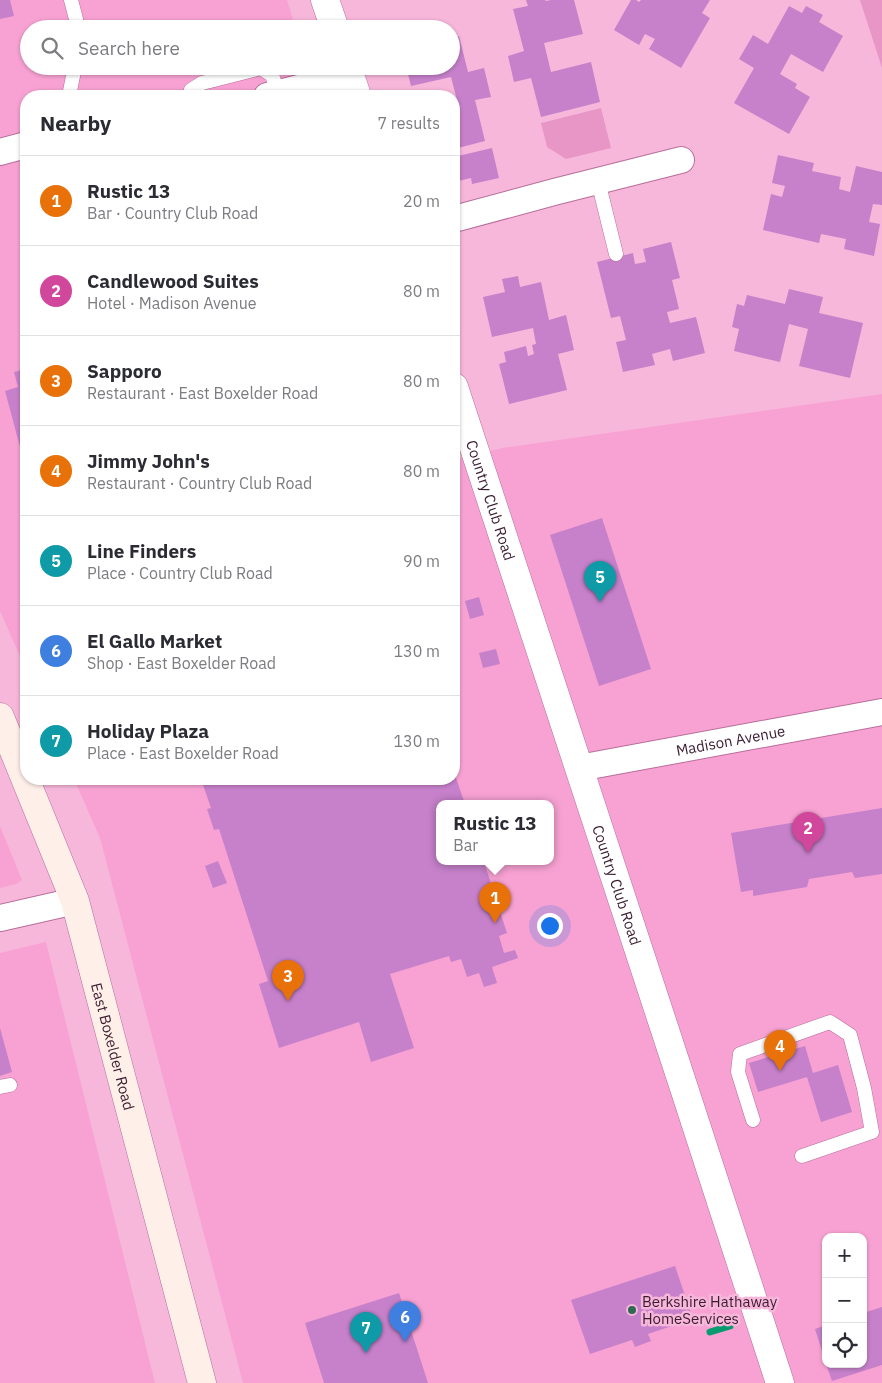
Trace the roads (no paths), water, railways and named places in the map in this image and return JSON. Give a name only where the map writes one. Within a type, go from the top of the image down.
[{"type":"main road","name":"East Boxelder Road","points":[[0,717],[20,766]]},
{"type":"main road","name":"East Boxelder Road","points":[[28,785],[75,901],[202,1383]]},
{"type":"street","points":[[325,0],[332,20]]},
{"type":"street","points":[[297,90],[352,79]]},
{"type":"street","points":[[0,152],[20,147]]},
{"type":"street","points":[[460,217],[681,160]]},
{"type":"street","name":"Country Club Road","points":[[460,405],[780,1383]]},
{"type":"street","name":"Madison Avenue","points":[[578,768],[882,712]]},
{"type":"street","points":[[0,918],[75,901]]},
{"type":"lane","points":[[71,0],[76,20]]},
{"type":"lane","points":[[70,90],[73,75]]},
{"type":"lane","points":[[191,90],[202,82],[232,75]]},
{"type":"lane","points":[[272,75],[272,90]]},
{"type":"lane","points":[[598,181],[616,254]]},
{"type":"lane","points":[[753,1120],[738,1072],[740,1054],[830,1022],[850,1035],[864,1088],[872,1132],[802,1156]]},
{"type":"waterway","points":[[710,1332],[730,1326]]},
{"type":"place","name":"Line Finders","points":[[600,602]]},
{"type":"place","name":"Candlewood Suites","points":[[808,853]]},
{"type":"place","name":"Rustic 13","points":[[495,923]]},
{"type":"place","name":"Sapporo","points":[[288,1001]]},
{"type":"place","name":"Jimmy John's","points":[[780,1071]]},
{"type":"place","name":"Berkshire Hathaway HomeServices","points":[[632,1310]]},
{"type":"place","name":"El Gallo Market","points":[[405,1342]]},
{"type":"place","name":"Holiday Plaza","points":[[366,1353]]}]
